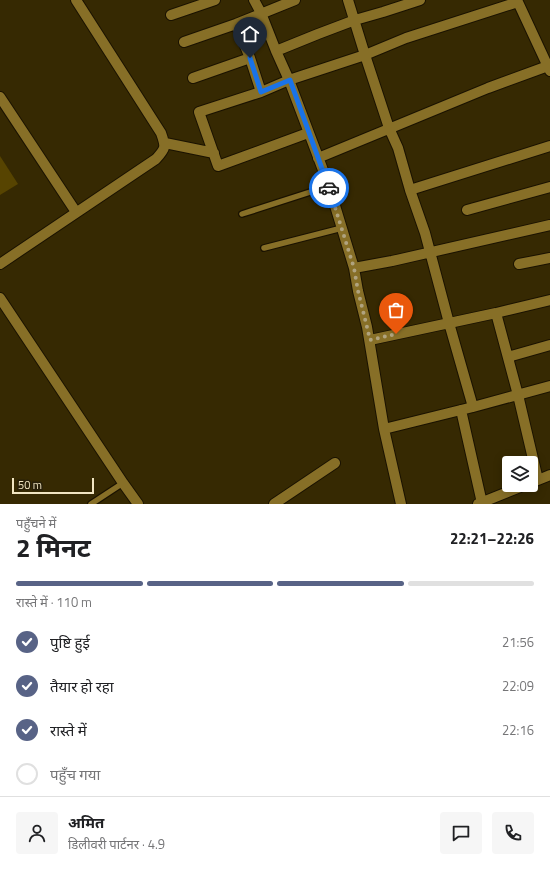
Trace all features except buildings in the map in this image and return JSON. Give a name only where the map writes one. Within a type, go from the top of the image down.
[{"type":"street","points":[[0,264],[156,159],[163,151],[165,143],[162,133],[76,0]]},
{"type":"street","points":[[171,16],[215,0]]},
{"type":"street","points":[[254,0],[290,80],[328,186],[354,268],[370,340],[384,429],[401,504]]},
{"type":"street","points":[[184,42],[236,24],[295,0]]},
{"type":"street","points":[[348,0],[389,128],[398,148],[410,190],[425,233],[473,408]]},
{"type":"street","points":[[276,51],[355,20],[420,0]]},
{"type":"street","points":[[308,133],[218,166],[200,112],[365,55],[406,38],[518,1],[549,68],[488,88],[318,158]]},
{"type":"street","points":[[236,24],[250,58],[261,92]]},
{"type":"street","points":[[193,78],[250,58]]},
{"type":"street","points":[[0,97],[76,212]]},
{"type":"street","points":[[165,143],[214,153]]},
{"type":"street","points":[[410,190],[550,146]]},
{"type":"street","points":[[467,210],[550,187]]},
{"type":"street","points":[[354,268],[392,261],[550,225]]},
{"type":"street","points":[[519,264],[550,258]]},
{"type":"street","points":[[0,298],[138,504]]},
{"type":"street","points":[[370,340],[550,300]]},
{"type":"street","points":[[496,313],[518,395],[529,456]]},
{"type":"street","points":[[508,357],[550,345]]},
{"type":"street","points":[[384,429],[473,408],[550,386]]},
{"type":"street","points":[[461,410],[480,503],[508,492]]},
{"type":"street","points":[[274,504],[335,463]]},
{"type":"street","points":[[538,480],[550,475]]},
{"type":"lane","points":[[242,214],[328,186]]},
{"type":"lane","points":[[264,248],[342,228]]},
{"type":"lane","points":[[91,504],[123,483]]},
{"type":"shaded area","points":[[0,156],[18,184],[0,195]]},
{"type":"way so far","points":[[329,188],[354,268],[370,340],[396,334]]},
{"type":"route","points":[[250,58],[261,92],[290,80],[329,188]]}]
